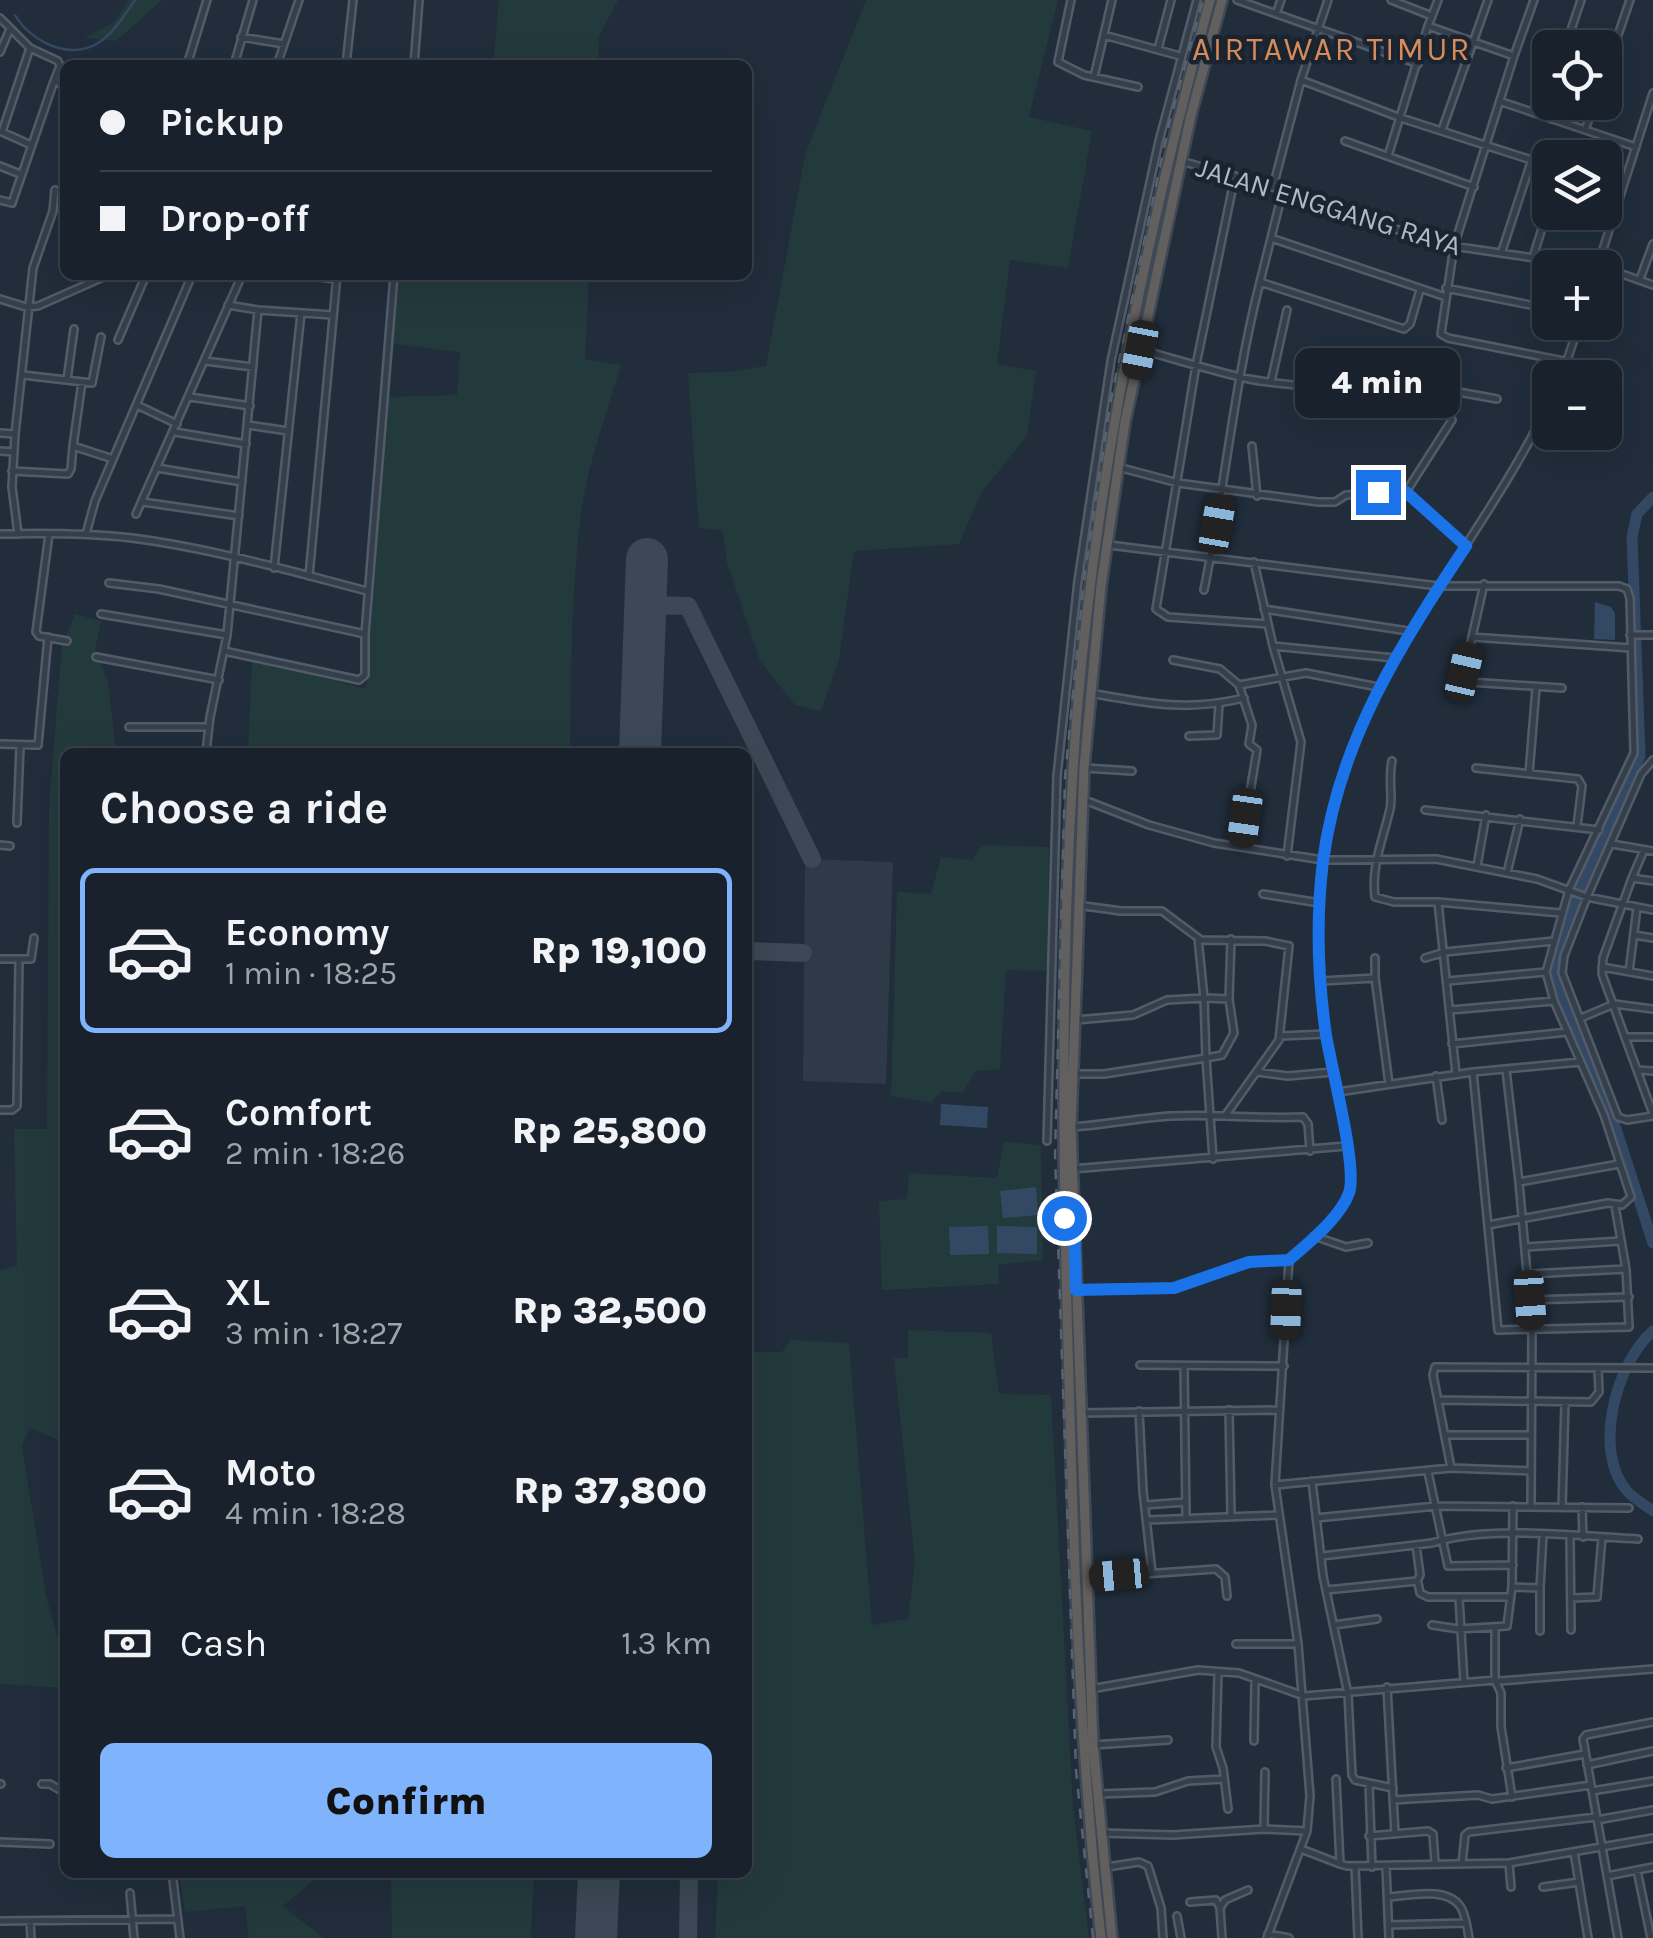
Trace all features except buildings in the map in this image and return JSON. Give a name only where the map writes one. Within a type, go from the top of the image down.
[{"type":"highway","points":[[1101,1938],[1087,1732],[1077,1486],[1069,1218],[1074,1020],[1070,946],[1077,905],[1096,585],[1107,545],[1140,350],[1140,320],[1210,0]]},
{"type":"highway","points":[[1077,1486],[1080,1414],[1073,1349],[1076,1290],[1062,1150],[1073,778],[1116,418],[1181,162],[1185,114],[1222,0]]},
{"type":"highway","points":[[1078,1509],[1086,1578],[1090,1688],[1087,1732],[1093,1745],[1112,1938]]},
{"type":"street","points":[[189,60],[207,0]]},
{"type":"street","points":[[235,60],[253,0]]},
{"type":"street","points":[[279,60],[299,0]]},
{"type":"street","points":[[347,60],[353,0]]},
{"type":"street","points":[[414,60],[419,0]]},
{"type":"street","points":[[1071,0],[1058,62],[1073,72],[1138,87]]},
{"type":"street","points":[[1094,77],[1112,0]]},
{"type":"street","points":[[1158,49],[1171,0]]},
{"type":"street","points":[[1047,1141],[1057,776],[1078,581],[1111,361],[1180,56],[1197,0]]},
{"type":"street","points":[[1237,0],[1418,64]]},
{"type":"street","points":[[1276,14],[1281,0]]},
{"type":"street","points":[[1273,187],[1301,80],[1328,0]]},
{"type":"street","points":[[1390,0],[1432,16]]},
{"type":"street","points":[[1388,156],[1438,0]]},
{"type":"street","points":[[1442,130],[1488,0]]},
{"type":"street","points":[[1534,0],[1454,246],[1441,331],[1445,338],[1558,360]]},
{"type":"street","points":[[1572,30],[1581,0]]},
{"type":"street","points":[[1620,30],[1630,0]]},
{"type":"street","points":[[0,18],[30,48],[58,60],[60,66],[12,203],[0,200]]},
{"type":"street","points":[[1428,26],[1514,56]]},
{"type":"street","points":[[0,52],[10,29]]},
{"type":"street","points":[[1104,34],[1180,56]]},
{"type":"street","points":[[241,37],[284,44]]},
{"type":"street","points":[[30,48],[1,131],[31,145]]},
{"type":"street","points":[[1301,80],[1401,118],[1532,159],[1501,253]]},
{"type":"street","points":[[54,81],[60,83]]},
{"type":"street","points":[[1622,190],[1653,93]]},
{"type":"street","points":[[1501,102],[1532,111]]},
{"type":"street","points":[[1559,120],[1636,148]]},
{"type":"street","points":[[1586,130],[1589,120]]},
{"type":"street","points":[[1345,141],[1474,187]]},
{"type":"street","name":"JALAN ENGGANG RAYA","points":[[1181,162],[1283,190],[1454,246],[1532,257]]},
{"type":"street","points":[[0,166],[22,175]]},
{"type":"street","points":[[1235,176],[1196,364],[1157,604],[1162,616],[1268,624]]},
{"type":"street","points":[[18,534],[12,471],[14,434],[33,268],[53,211],[55,190]]},
{"type":"street","points":[[1204,590],[1223,490],[1229,428],[1283,190]]},
{"type":"street","points":[[1272,238],[1446,297]]},
{"type":"street","points":[[1640,279],[1653,244]]},
{"type":"street","name":"JALAN ENGGANG RAYA","points":[[1622,274],[1653,285]]},
{"type":"street","points":[[0,298],[31,307],[96,280]]},
{"type":"street","points":[[118,340],[144,280]]},
{"type":"street","points":[[86,534],[91,512],[190,280]]},
{"type":"street","points":[[136,514],[240,280]]},
{"type":"street","points":[[308,576],[337,280]]},
{"type":"street","points":[[224,651],[359,680],[364,674],[367,590],[394,280]]},
{"type":"street","points":[[1260,282],[1404,329],[1410,324],[1420,290]]},
{"type":"street","points":[[1446,288],[1532,305]]},
{"type":"street","points":[[228,305],[334,315]]},
{"type":"street","points":[[206,748],[226,636],[258,310]]},
{"type":"street","points":[[1271,382],[1287,310]]},
{"type":"street","points":[[274,568],[301,314]]},
{"type":"street","points":[[67,380],[74,329]]},
{"type":"street","points":[[23,375],[94,380],[101,337]]},
{"type":"street","points":[[1140,350],[1242,377],[1420,402],[1446,412],[1452,420],[1406,492]]},
{"type":"street","points":[[205,361],[253,367]]},
{"type":"street","points":[[12,471],[68,474],[72,470],[82,382]]},
{"type":"street","points":[[1420,402],[1430,387],[1496,399]]},
{"type":"street","points":[[190,398],[250,406]]},
{"type":"street","points":[[137,406],[177,424]]},
{"type":"street","points":[[248,425],[288,432]]},
{"type":"street","points":[[173,432],[246,444]]},
{"type":"street","points":[[0,433],[14,434]]},
{"type":"street","points":[[1076,1290],[1174,1288],[1249,1262],[1289,1260],[1334,1215],[1350,1192],[1321,981],[1320,903],[1337,795],[1378,687],[1408,631],[1466,546],[1532,435]]},
{"type":"street","points":[[73,446],[114,459]]},
{"type":"street","points":[[1252,446],[1257,496]]},
{"type":"street","points":[[0,451],[14,452]]},
{"type":"street","points":[[1118,467],[1178,483],[1330,503],[1346,495],[1406,492],[1466,546]]},
{"type":"street","points":[[158,468],[242,482]]},
{"type":"street","points":[[142,502],[239,516]]},
{"type":"street","points":[[0,534],[86,534],[162,543],[367,590]]},
{"type":"street","points":[[49,534],[36,632],[67,641]]},
{"type":"street","points":[[1107,545],[1439,586],[1623,587],[1630,594],[1635,635],[1631,648],[1634,754],[1570,890],[1546,972],[1554,1001],[1604,1115],[1631,1197],[1616,1206],[1608,1203],[1488,1225]]},
{"type":"street","points":[[1254,562],[1301,742],[1287,856]]},
{"type":"street","points":[[109,583],[364,634]]},
{"type":"street","points":[[1484,584],[1464,674],[1466,680],[1562,688]]},
{"type":"street","points":[[1264,609],[1408,631]]},
{"type":"street","points":[[101,614],[226,636]]},
{"type":"street","points":[[1635,635],[1653,636]]},
{"type":"street","points":[[0,744],[38,746],[48,638]]},
{"type":"street","points":[[1472,638],[1631,648]]},
{"type":"street","points":[[1273,646],[1396,658]]},
{"type":"street","points":[[96,657],[219,680]]},
{"type":"street","points":[[1173,660],[1220,669],[1240,685],[1252,724],[1249,744],[1257,750],[1241,847]]},
{"type":"street","points":[[1240,685],[1283,675],[1314,674],[1378,687]]},
{"type":"street","points":[[1529,774],[1536,688]]},
{"type":"street","points":[[1090,692],[1176,707],[1244,698]]},
{"type":"street","points":[[1189,736],[1216,735],[1219,704]]},
{"type":"street","points":[[129,726],[208,727]]},
{"type":"street","points":[[17,823],[20,746]]},
{"type":"street","points":[[1644,850],[1602,968],[1653,1115],[1627,1120],[1618,1117],[1567,989],[1562,966],[1586,896],[1641,774],[1653,760]]},
{"type":"street","points":[[1392,761],[1388,784],[1391,806],[1375,861],[1377,900],[1562,913]]},
{"type":"street","points":[[1084,768],[1132,771]]},
{"type":"street","points":[[1476,768],[1581,782],[1577,826]]},
{"type":"street","points":[[1057,776],[1073,778]]},
{"type":"street","points":[[1082,799],[1148,825],[1287,856],[1375,861],[1427,858],[1477,866],[1653,910]]},
{"type":"street","points":[[1425,810],[1599,830]]},
{"type":"street","points":[[1477,866],[1486,815]]},
{"type":"street","points":[[1507,873],[1520,818]]},
{"type":"street","points":[[1611,843],[1653,851]]},
{"type":"street","points":[[0,845],[10,846]]},
{"type":"street","points":[[1632,878],[1653,880]]},
{"type":"street","points":[[1263,894],[1320,903]]},
{"type":"street","points":[[1438,902],[1456,1074]]},
{"type":"street","points":[[1077,905],[1121,911],[1162,910],[1198,938],[1289,946],[1280,1036],[1225,1116]]},
{"type":"street","points":[[1629,972],[1637,908]]},
{"type":"street","points":[[1634,936],[1653,938]]},
{"type":"street","points":[[0,959],[33,957],[34,938]]},
{"type":"street","points":[[1198,938],[1213,1159]]},
{"type":"street","points":[[1073,1074],[1104,1074],[1220,1056],[1234,1033],[1228,1000],[1231,939]]},
{"type":"street","points":[[1424,958],[1445,952],[1554,941]]},
{"type":"street","points":[[1375,958],[1389,1084]]},
{"type":"street","points":[[0,1110],[17,1106],[19,960]]},
{"type":"street","points":[[1602,968],[1653,976]]},
{"type":"street","points":[[1448,981],[1546,972]]},
{"type":"street","points":[[1321,981],[1376,978]]},
{"type":"street","points":[[1074,1020],[1133,1015],[1168,1000],[1228,1000]]},
{"type":"street","points":[[1450,1010],[1554,1001]]},
{"type":"street","points":[[1581,1018],[1614,1004],[1653,1009]]},
{"type":"street","points":[[1452,1044],[1568,1032]]},
{"type":"street","points":[[1280,1036],[1326,1034]]},
{"type":"street","points":[[1627,1037],[1653,1037]]},
{"type":"street","points":[[1338,1092],[1436,1076],[1581,1062]]},
{"type":"street","points":[[1506,1070],[1532,1330],[1531,1507]]},
{"type":"street","points":[[1637,1070],[1653,1071]]},
{"type":"street","points":[[1257,1072],[1288,1076],[1333,1072]]},
{"type":"street","points":[[1473,1072],[1497,1328],[1506,1332],[1627,1329],[1631,1323],[1629,1297],[1616,1206]]},
{"type":"street","points":[[1436,1076],[1442,1120]]},
{"type":"street","points":[[1071,1127],[1171,1116],[1268,1120],[1303,1117],[1308,1124],[1310,1151]]},
{"type":"street","points":[[1072,1169],[1346,1146]]},
{"type":"street","points":[[1519,1182],[1619,1164]]},
{"type":"street","points":[[1314,1236],[1346,1247],[1368,1244]]},
{"type":"street","points":[[1526,1247],[1620,1241]]},
{"type":"street","points":[[1289,1260],[1275,1485],[1304,1696],[1310,1796],[1307,1831],[1268,1936],[1290,1938]]},
{"type":"street","points":[[1528,1274],[1626,1269]]},
{"type":"street","points":[[1530,1300],[1629,1297]]},
{"type":"street","points":[[1140,1366],[1284,1366]]},
{"type":"street","points":[[1184,1366],[1186,1518]]},
{"type":"street","points":[[1451,1468],[1433,1375],[1435,1367],[1653,1368]]},
{"type":"street","points":[[1438,1400],[1591,1402],[1597,1398],[1598,1369]]},
{"type":"street","points":[[1562,1507],[1566,1402]]},
{"type":"street","points":[[1229,1410],[1231,1515]]},
{"type":"street","points":[[1080,1414],[1278,1410]]},
{"type":"street","points":[[1138,1411],[1152,1572]]},
{"type":"street","points":[[1445,1435],[1531,1435]]},
{"type":"street","points":[[1275,1485],[1451,1468],[1530,1471]]},
{"type":"street","points":[[1428,1472],[1450,1568],[1512,1566]]},
{"type":"street","points":[[1312,1481],[1326,1590],[1348,1694],[1352,1774],[1355,1780],[1392,1788]]},
{"type":"street","points":[[1144,1505],[1186,1502]]},
{"type":"street","points":[[1316,1518],[1436,1506],[1629,1508]]},
{"type":"street","points":[[1432,1626],[1504,1628],[1508,1623],[1513,1506]]},
{"type":"street","points":[[1582,1508],[1584,1537]]},
{"type":"street","points":[[1147,1520],[1278,1514]]},
{"type":"street","points":[[1321,1556],[1444,1538],[1512,1534],[1638,1539]]},
{"type":"street","points":[[1540,1631],[1543,1535]]},
{"type":"street","points":[[1570,1537],[1571,1630]]},
{"type":"street","points":[[1571,1598],[1598,1597],[1602,1538]]},
{"type":"street","points":[[1416,1545],[1420,1574],[1417,1582],[1423,1596],[1510,1597]]},
{"type":"street","points":[[1086,1578],[1218,1570],[1225,1577],[1227,1596]]},
{"type":"street","points":[[1326,1590],[1417,1582]]},
{"type":"street","points":[[1512,1587],[1540,1588]]},
{"type":"street","points":[[1459,1598],[1464,1682]]},
{"type":"street","points":[[1334,1625],[1377,1619]]},
{"type":"street","points":[[1494,1628],[1512,1797]]},
{"type":"street","points":[[1236,1644],[1298,1644]]},
{"type":"street","points":[[1090,1688],[1177,1672],[1218,1672],[1239,1673],[1304,1696],[1653,1668]]},
{"type":"street","points":[[1218,1672],[1216,1747],[1228,1809]]},
{"type":"street","points":[[1254,1741],[1255,1680]]},
{"type":"street","points":[[1388,1688],[1394,1834]]},
{"type":"street","points":[[1618,1938],[1583,1740],[1586,1735],[1653,1722]]},
{"type":"street","points":[[1093,1745],[1168,1740]]},
{"type":"street","points":[[1587,1766],[1653,1751]]},
{"type":"street","points":[[1506,1768],[1586,1754]]},
{"type":"street","points":[[1264,1829],[1266,1772]]},
{"type":"street","points":[[1096,1794],[1156,1792],[1188,1781],[1224,1779]]},
{"type":"street","points":[[1336,1779],[1340,1864]]},
{"type":"street","points":[[1393,1800],[1469,1795],[1492,1799],[1653,1781]]},
{"type":"street","points":[[1368,1783],[1372,1866]]},
{"type":"street","points":[[42,1784],[60,1790]]},
{"type":"street","points":[[1462,1864],[1468,1832],[1653,1810]]},
{"type":"street","points":[[1100,1833],[1307,1831]]},
{"type":"street","points":[[1369,1836],[1431,1832],[1435,1863]]},
{"type":"street","points":[[1300,1848],[1354,1866],[1509,1863],[1653,1838]]},
{"type":"street","points":[[0,1842],[50,1844]]},
{"type":"street","points":[[1574,1852],[1588,1938]]},
{"type":"street","points":[[1509,1863],[1511,1887]]},
{"type":"street","points":[[1104,1868],[1147,1864],[1157,1892],[1164,1938]]},
{"type":"street","points":[[1354,1866],[1358,1938]]},
{"type":"street","points":[[1386,1866],[1389,1938]]},
{"type":"street","points":[[1606,1876],[1653,1868]]},
{"type":"street","points":[[1638,1870],[1650,1938]]},
{"type":"street","points":[[173,1878],[180,1938]]},
{"type":"street","points":[[1543,1887],[1580,1882]]},
{"type":"street","points":[[1220,1908],[1226,1900],[1248,1890]]},
{"type":"street","points":[[130,1894],[134,1938]]},
{"type":"street","points":[[1388,1897],[1446,1895],[1462,1909],[1469,1938]]},
{"type":"street","points":[[1190,1902],[1215,1900],[1220,1908],[1222,1938]]},
{"type":"street","points":[[1177,1916],[1181,1938]]},
{"type":"street","points":[[0,1921],[176,1919]]},
{"type":"street","points":[[30,1922],[31,1938]]},
{"type":"street","points":[[1389,1925],[1465,1923]]},
{"type":"shaded area","points":[[805,859],[893,862],[886,1084],[803,1081]]},
{"type":"green space","points":[[129,0],[162,0],[116,41],[84,38],[114,22]]},
{"type":"green space","points":[[499,0],[618,0],[599,36],[598,60],[493,60]]},
{"type":"green space","points":[[866,0],[1058,0],[1029,117],[1092,131],[1068,268],[1010,260],[997,364],[1036,371],[1027,435],[980,495],[959,544],[854,551],[839,659],[821,711],[795,705],[760,661],[727,562],[722,530],[699,528],[688,373],[766,366],[805,155]]},
{"type":"green space","points":[[399,280],[589,280],[585,359],[621,365],[592,462],[580,521],[573,608],[570,748],[248,748],[252,659],[366,689],[387,397],[457,395],[460,352],[393,344]]},
{"type":"green space","points":[[75,614],[101,621],[95,650],[108,682],[116,748],[60,748],[60,1441],[30,1428],[22,1446],[46,1595],[60,1646],[60,1688],[0,1684],[0,1270],[17,1266],[14,1129],[47,1129],[49,806],[62,645]]},
{"type":"green space","points":[[982,845],[1049,847],[1047,971],[1006,970],[1000,1069],[976,1071],[962,1093],[942,1091],[931,1103],[891,1096],[897,892],[931,894],[941,857],[972,860]]},
{"type":"green space","points":[[1004,1142],[1041,1145],[1043,1260],[998,1265],[999,1284],[882,1290],[879,1201],[907,1199],[909,1173],[997,1178]]},
{"type":"green space","points":[[908,1330],[991,1333],[999,1394],[1051,1395],[1073,1807],[1089,1938],[715,1938],[718,1878],[752,1878],[752,1352],[782,1352],[790,1340],[849,1343],[872,1625],[908,1619],[915,1563],[894,1358],[908,1358]]},
{"type":"green space","points":[[180,1878],[316,1878],[283,1906],[323,1938],[249,1938],[245,1906],[185,1912]]},
{"type":"green space","points":[[391,1878],[534,1878],[531,1938],[392,1938]]},
{"type":"water","points":[[1595,602],[1611,607],[1615,613],[1615,640],[1594,639]]},
{"type":"water","points":[[941,1104],[988,1107],[987,1128],[940,1125]]},
{"type":"water","points":[[1036,1187],[1038,1215],[1003,1218],[1000,1191]]},
{"type":"water","points":[[988,1226],[989,1254],[950,1255],[949,1227]]},
{"type":"water","points":[[997,1226],[1037,1227],[1037,1254],[997,1253]]},
{"type":"waterway","points":[[15,15],[40,40],[75,50],[104,39],[135,0]]},
{"type":"waterway","points":[[1653,497],[1637,514],[1632,537],[1640,756],[1568,919],[1555,976],[1615,1126],[1653,1243]]},
{"type":"waterway","points":[[1653,1331],[1628,1364],[1619,1385],[1610,1431],[1617,1474],[1630,1494],[1653,1511]]},
{"type":"taxiway","points":[[645,605],[688,606],[812,859]]},
{"type":"taxiway","points":[[752,951],[803,953]]},
{"type":"taxiway","points":[[688,1938],[689,1878]]},
{"type":"runway","points":[[640,748],[647,559]]},
{"type":"runway","points":[[596,1938],[599,1878]]},
{"type":"railway","points":[[1093,1938],[1076,1770],[1055,1154],[1065,777],[1084,580],[1111,399],[1169,124],[1203,0]]},
{"type":"district","name":"AIRTAWAR TIMUR","points":[[1332,49]]},
{"type":"route","points":[[1064,1218],[1074,1218],[1076,1290],[1174,1288],[1249,1262],[1289,1260],[1348,1196],[1350,1171],[1326,1034],[1321,981],[1324,860],[1337,795],[1378,687],[1408,631],[1466,546],[1406,492],[1378,492]]}]
